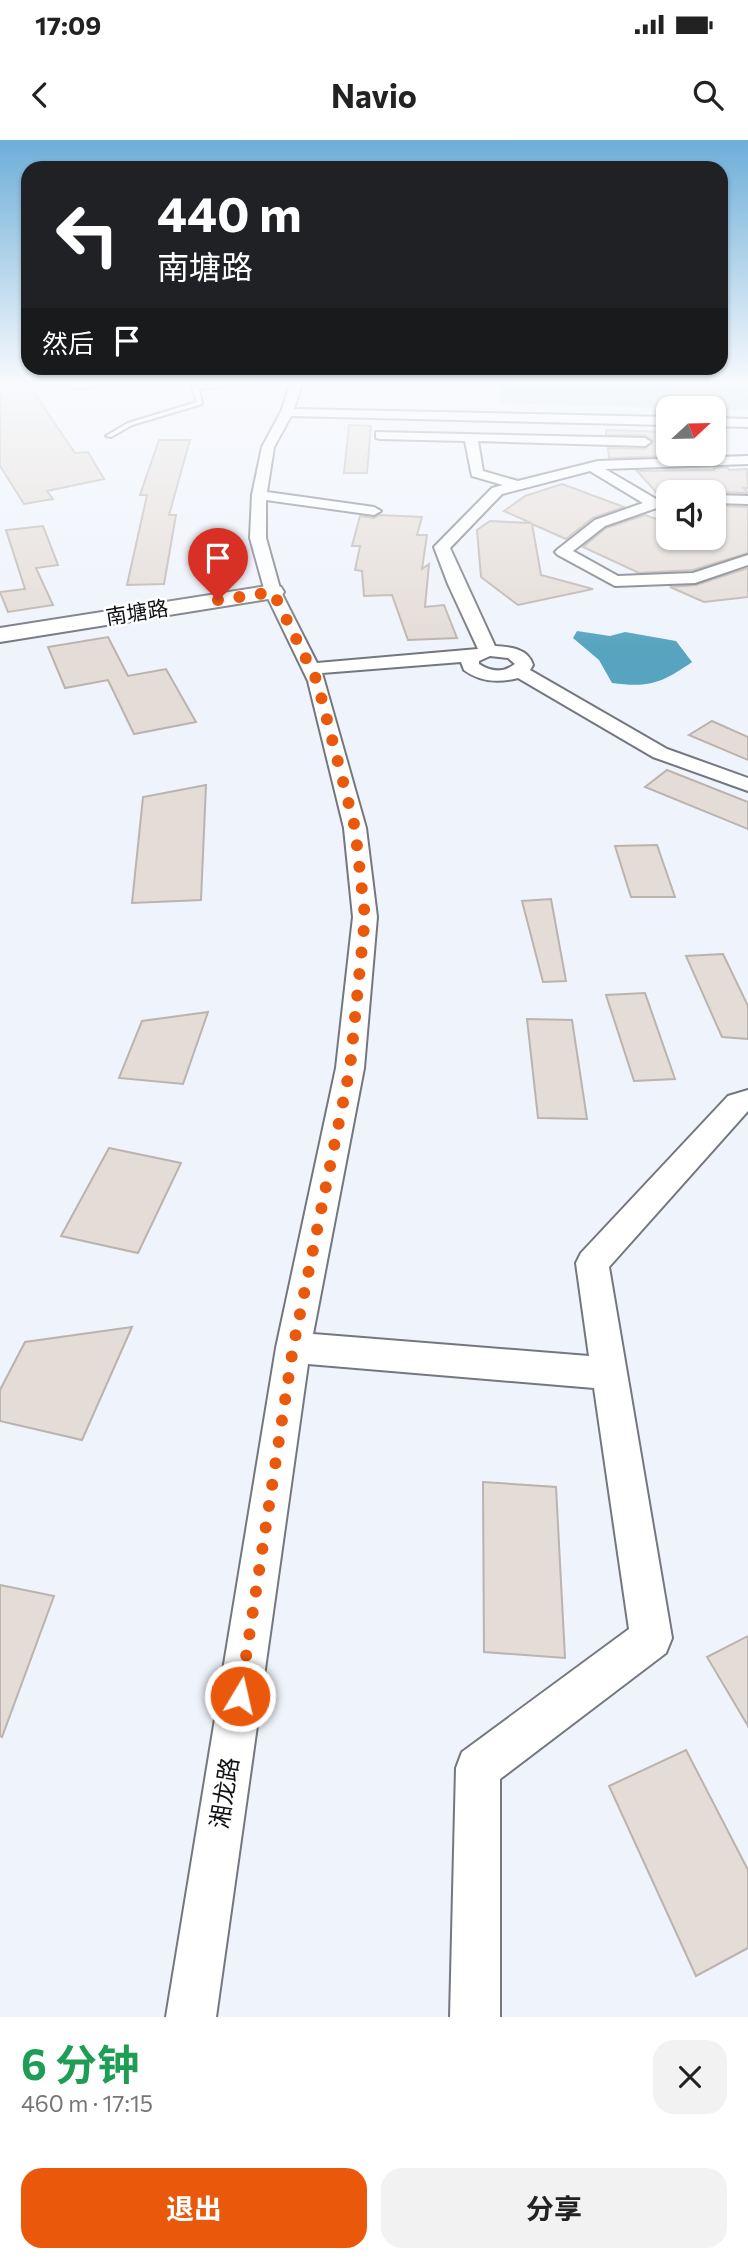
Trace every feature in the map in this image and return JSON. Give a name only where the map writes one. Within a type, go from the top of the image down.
[{"type":"street","name":"湘龙路","points":[[191,2017],[293,1348],[350,1068],[365,917],[355,828],[313,675],[273,592],[258,538],[259,495],[263,472]]},
{"type":"street","points":[[477,472],[519,486]]},
{"type":"street","points":[[313,675],[338,676],[479,660],[504,651],[519,656],[524,665],[519,671],[499,676],[479,660],[456,583],[442,547],[498,491],[574,472]]},
{"type":"street","points":[[601,472],[656,499]]},
{"type":"street","points":[[259,495],[374,512]]},
{"type":"street","points":[[726,499],[748,500]]},
{"type":"street","points":[[656,504],[600,523],[563,552],[615,581],[695,578],[748,560]]},
{"type":"street","name":"南塘路","points":[[0,635],[273,592]]},
{"type":"street","points":[[519,671],[660,753],[748,785]]},
{"type":"street","points":[[475,2017],[478,1768],[651,1639],[592,1263],[738,1103],[748,1100]]},
{"type":"street","points":[[293,1348],[609,1373]]},
{"type":"water","points":[[577,631],[610,636],[625,632],[676,641],[692,662],[655,682],[636,685],[612,683],[599,660],[573,638]]},
{"type":"building","points":[[4,472],[100,472],[104,479],[47,491],[53,499],[24,504]]},
{"type":"building","points":[[148,472],[181,472],[169,515],[176,515],[164,584],[127,585],[147,495],[140,495]]},
{"type":"building","points":[[344,472],[367,472],[367,473]]},
{"type":"building","points":[[638,472],[747,472],[748,488],[744,488],[748,493],[726,492],[726,480],[656,480],[656,492]]},
{"type":"building","points":[[562,484],[624,507],[593,518],[566,539],[532,524],[541,575],[593,589],[518,605],[481,577],[477,530],[490,521],[531,523],[504,511],[525,496]]},
{"type":"building","points":[[726,506],[748,507],[748,553],[693,570],[639,573],[583,547],[606,528],[645,515],[656,519],[656,550],[726,550]]},
{"type":"building","points":[[379,515],[422,517],[417,535],[427,535],[422,569],[429,564],[425,607],[444,605],[457,638],[408,640],[392,595],[364,596],[362,571],[355,570],[360,546],[352,546],[360,516],[374,518]]},
{"type":"building","points":[[43,526],[58,565],[36,568],[53,605],[8,612],[0,592],[25,589],[6,530]]},
{"type":"building","points":[[748,568],[748,597],[704,602],[670,587],[696,585]]},
{"type":"building","points":[[108,637],[128,676],[166,669],[196,722],[134,734],[108,680],[65,688],[48,647]]},
{"type":"building","points":[[712,721],[748,737],[748,760],[689,735]]},
{"type":"building","points":[[667,770],[748,802],[748,829],[645,787]]},
{"type":"building","points":[[206,785],[201,900],[132,903],[143,797]]},
{"type":"building","points":[[657,845],[675,897],[631,897],[615,846]]},
{"type":"building","points":[[551,899],[566,981],[543,982],[522,901]]},
{"type":"building","points":[[723,954],[748,1006],[748,1039],[722,1037],[686,956]]},
{"type":"building","points":[[645,993],[675,1079],[634,1081],[606,995]]},
{"type":"building","points":[[208,1012],[183,1084],[119,1078],[142,1021]]},
{"type":"building","points":[[527,1019],[572,1020],[587,1119],[538,1118]]},
{"type":"building","points":[[109,1148],[181,1163],[138,1253],[61,1236]]},
{"type":"building","points":[[132,1327],[82,1440],[0,1421],[0,1390],[25,1342]]},
{"type":"building","points":[[483,1482],[556,1487],[565,1658],[484,1652]]},
{"type":"building","points":[[0,1585],[54,1596],[2,1737],[0,1736]]},
{"type":"building","points":[[748,1636],[748,1726],[707,1657]]},
{"type":"building","points":[[686,1750],[748,1870],[748,1948],[696,1976],[609,1786]]},
{"type":"route","points":[[218,600],[273,592],[317,681],[355,828],[365,917],[350,1068],[293,1348],[240,1696]]}]
